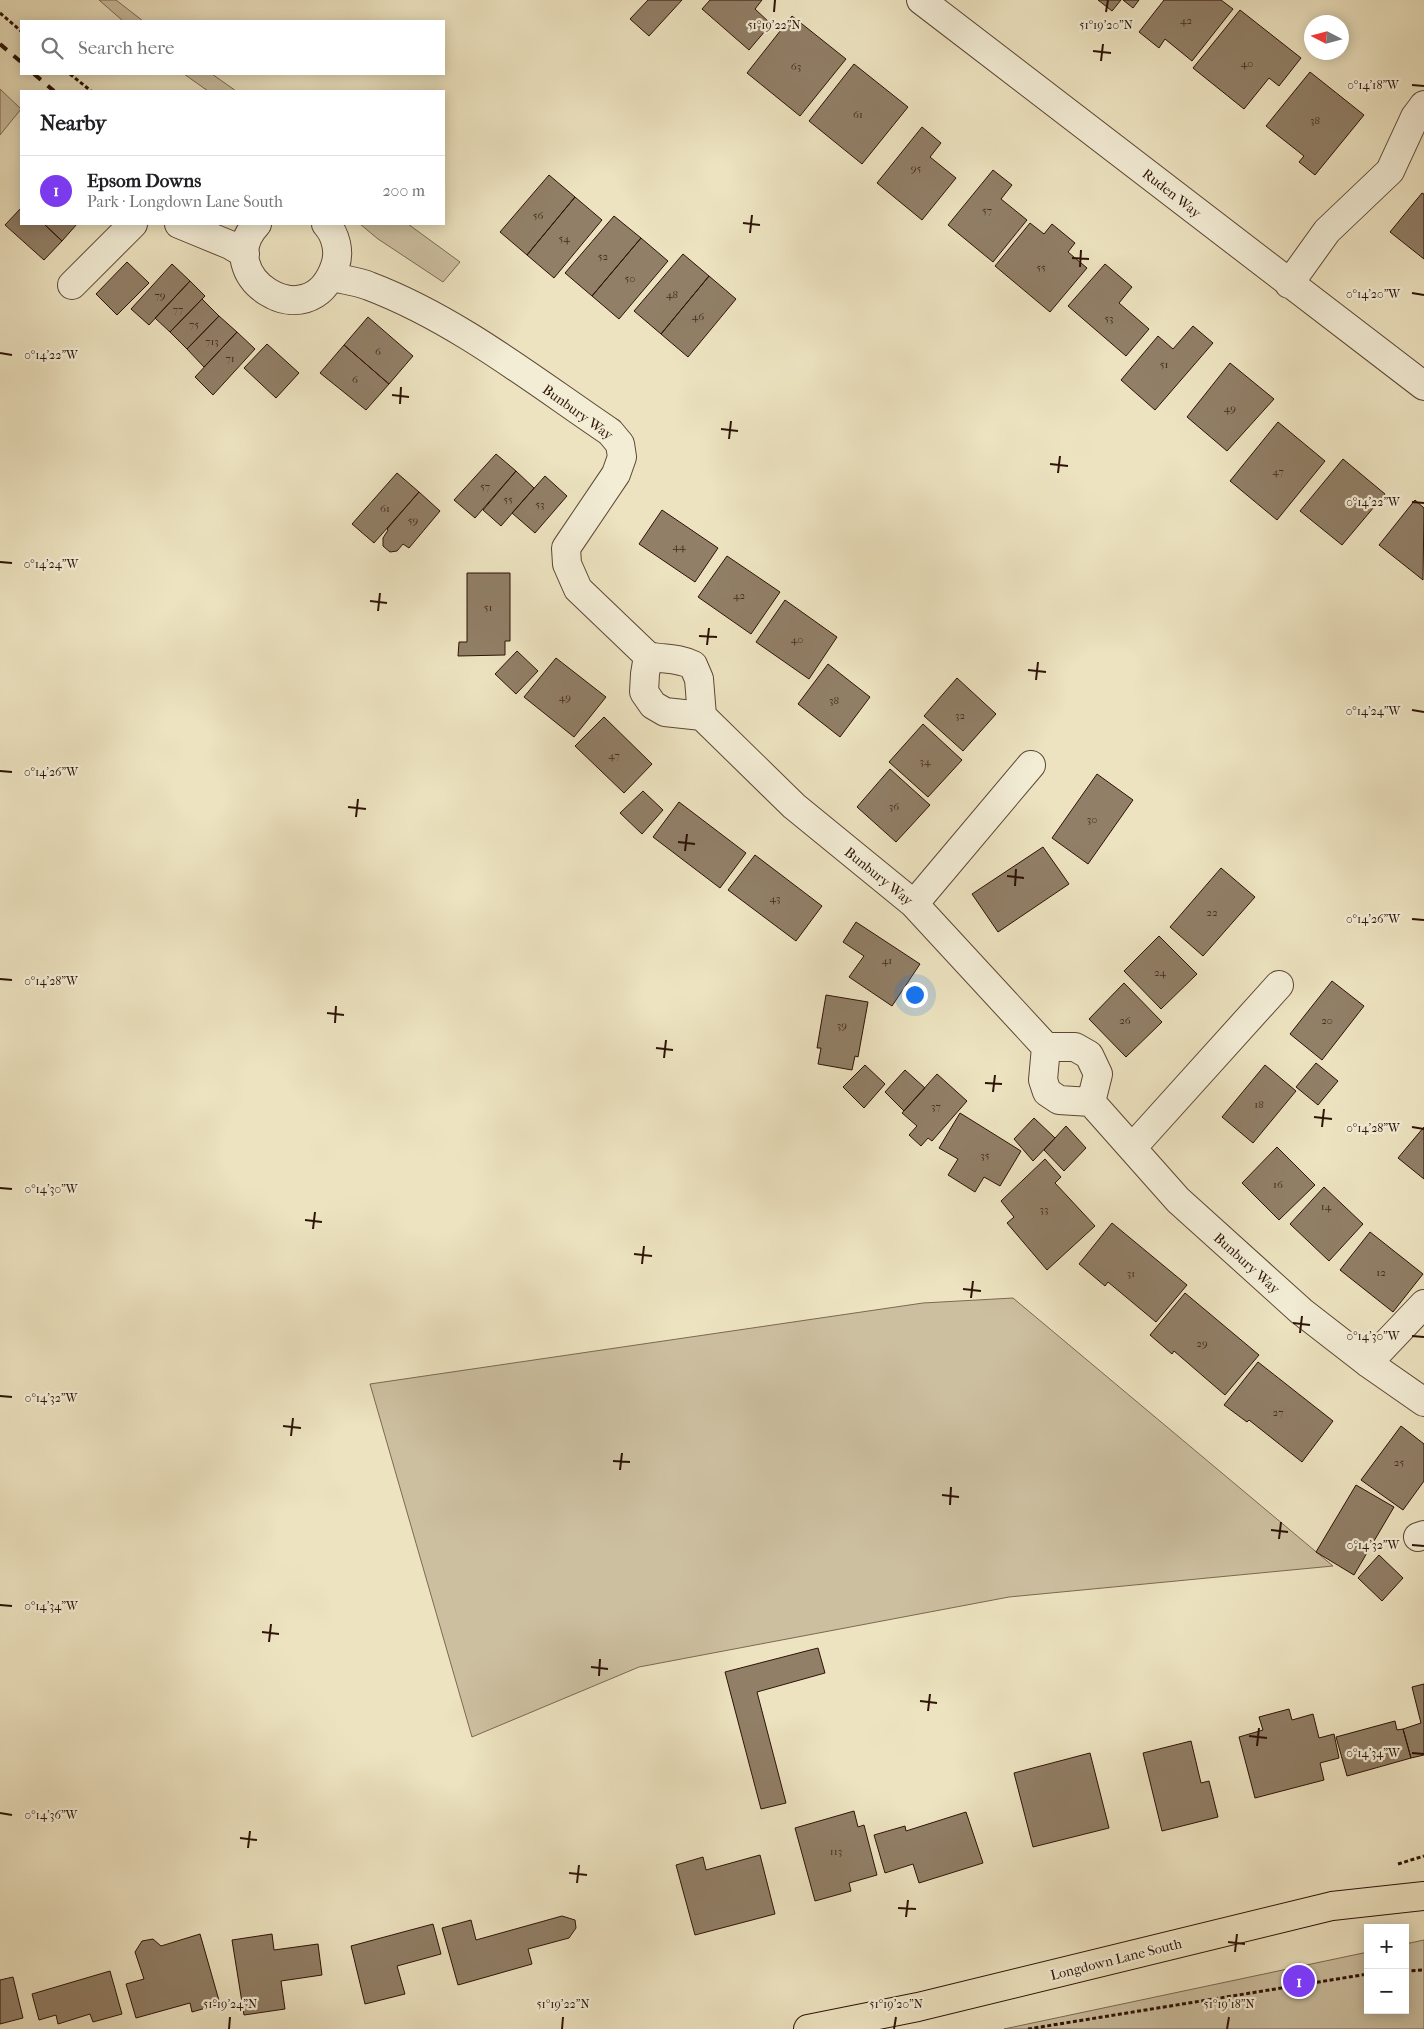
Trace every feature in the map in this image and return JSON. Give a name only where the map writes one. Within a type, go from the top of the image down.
[{"type":"main road","name":"Longdown Lane South","points":[[808,2029],[918,2007],[1332,1906],[1424,1896]]},
{"type":"street","name":"Ruden Way","points":[[921,0],[1424,386]]},
{"type":"street","points":[[1290,284],[1327,231],[1390,171],[1415,117],[1424,105]]},
{"type":"street","points":[[72,286],[132,225]]},
{"type":"street","points":[[181,225],[230,245],[245,254]]},
{"type":"street","points":[[256,225],[248,237],[245,254],[247,267],[255,282],[268,294],[284,300],[301,299],[315,294],[332,277],[337,262],[338,247],[331,229],[327,225]]},
{"type":"street","name":"Bunbury Way","points":[[332,277],[368,285],[438,318],[503,358],[610,432],[620,444],[622,457],[616,474],[566,548],[567,564],[578,589],[648,656]]},
{"type":"street","points":[[648,656],[662,659],[679,658],[693,665],[698,679],[702,716],[664,712],[653,705],[644,692],[644,674],[648,656]]},
{"type":"street","name":"Bunbury Way","points":[[702,716],[794,806],[914,904],[1046,1047]]},
{"type":"street","points":[[914,904],[1031,765]]},
{"type":"street","points":[[1132,1148],[1279,985]]},
{"type":"street","points":[[1046,1047],[1075,1047],[1089,1055],[1098,1074],[1091,1102],[1059,1100],[1047,1092],[1044,1080],[1046,1047]]},
{"type":"street","name":"Bunbury Way","points":[[1091,1102],[1178,1200],[1301,1311],[1368,1364],[1424,1402]]},
{"type":"street","points":[[1368,1364],[1424,1304]]},
{"type":"path","points":[[0,13],[20,30]]},
{"type":"path","points":[[71,75],[89,90]]},
{"type":"path","points":[[1409,1970],[1424,1970]]},
{"type":"path","points":[[1028,2029],[1364,1975]]},
{"type":"shaded area","points":[[99,0],[116,0],[142,20],[122,20]]},
{"type":"shaded area","points":[[185,75],[213,75],[235,90],[207,90]]},
{"type":"shaded area","points":[[0,89],[20,108],[20,110],[0,135]]},
{"type":"shaded area","points":[[361,225],[409,225],[460,262],[443,282],[378,239]]},
{"type":"shaded area","points":[[1013,1298],[1333,1566],[1009,1597],[639,1667],[472,1737],[370,1384],[923,1303]]},
{"type":"shaded area","points":[[1424,1940],[1424,2029],[1004,2029],[1364,1953],[1364,2014],[1409,2014],[1409,1943]]},
{"type":"building","points":[[648,0],[682,0],[649,36],[630,19]]},
{"type":"building","points":[[710,0],[762,0],[755,9],[771,24],[749,50],[702,9]]},
{"type":"building","points":[[1098,0],[1121,0],[1112,11]]},
{"type":"building","points":[[1123,0],[1139,0],[1133,8]]},
{"type":"building","points":[[1164,0],[1221,0],[1233,9],[1192,61],[1165,39],[1159,48],[1139,32]]},
{"type":"building","points":[[1240,10],[1301,58],[1279,86],[1269,78],[1244,109],[1193,68]]},
{"type":"building","points":[[792,16],[846,59],[800,116],[747,73]]},
{"type":"building","points":[[854,64],[908,107],[862,164],[809,121]]},
{"type":"building","points":[[1310,72],[1364,115],[1315,175],[1299,162],[1304,156],[1266,126]]},
{"type":"building","points":[[922,127],[941,143],[930,157],[956,178],[922,220],[877,183]]},
{"type":"building","points":[[993,170],[1012,185],[1001,199],[1027,220],[993,262],[948,225]]},
{"type":"building","points":[[549,175],[575,197],[527,255],[500,232]]},
{"type":"building","points":[[1422,193],[1424,194],[1424,259],[1390,232]]},
{"type":"building","points":[[575,197],[602,220],[554,278],[527,255]]},
{"type":"building","points":[[20,209],[20,225],[45,225],[62,241],[44,260],[5,225]]},
{"type":"building","points":[[614,216],[641,238],[592,296],[565,273]]},
{"type":"building","points":[[1030,223],[1044,234],[1052,224],[1075,243],[1068,252],[1087,268],[1050,312],[995,266]]},
{"type":"building","points":[[45,225],[76,225],[62,241]]},
{"type":"building","points":[[641,238],[668,261],[619,319],[592,296]]},
{"type":"building","points":[[683,254],[709,276],[661,334],[634,311]]},
{"type":"building","points":[[127,262],[149,283],[117,315],[96,294]]},
{"type":"building","points":[[172,264],[190,281],[149,325],[131,309]]},
{"type":"building","points":[[1105,264],[1132,287],[1119,303],[1149,329],[1126,356],[1068,306]]},
{"type":"building","points":[[709,276],[736,299],[688,357],[661,334]]},
{"type":"building","points":[[190,281],[205,296],[170,332],[155,318]]},
{"type":"building","points":[[202,299],[219,316],[187,349],[170,332]]},
{"type":"building","points":[[219,316],[237,332],[204,367],[187,349]]},
{"type":"building","points":[[368,317],[413,356],[389,384],[344,345]]},
{"type":"building","points":[[1193,326],[1213,343],[1155,410],[1121,380],[1158,336],[1173,349]]},
{"type":"building","points":[[237,332],[255,349],[213,395],[195,377]]},
{"type":"building","points":[[267,344],[299,373],[276,398],[244,368]]},
{"type":"building","points":[[344,345],[389,384],[366,410],[320,373]]},
{"type":"building","points":[[1230,363],[1274,399],[1227,451],[1187,417]]},
{"type":"building","points":[[1278,422],[1325,461],[1277,520],[1230,481]]},
{"type":"building","points":[[496,454],[516,471],[475,518],[454,500]]},
{"type":"building","points":[[1343,459],[1385,494],[1342,545],[1300,511]]},
{"type":"building","points":[[516,471],[534,488],[501,526],[483,510]]},
{"type":"building","points":[[397,473],[419,492],[374,543],[352,524]]},
{"type":"building","points":[[545,476],[567,496],[535,533],[512,513]]},
{"type":"building","points":[[419,492],[440,511],[409,548],[403,544],[397,551],[390,552],[383,546],[383,538],[387,529]]},
{"type":"building","points":[[1415,500],[1424,508],[1423,580],[1379,545]]},
{"type":"building","points":[[662,510],[718,548],[695,582],[639,544]]},
{"type":"building","points":[[727,556],[780,592],[751,634],[698,597]]},
{"type":"building","points":[[467,573],[510,573],[510,641],[505,641],[505,655],[458,656],[459,642],[467,642]]},
{"type":"building","points":[[785,600],[837,637],[809,679],[756,642]]},
{"type":"building","points":[[517,651],[538,671],[516,694],[495,674]]},
{"type":"building","points":[[556,658],[606,697],[574,737],[524,697]]},
{"type":"building","points":[[828,664],[870,697],[840,737],[798,704]]},
{"type":"building","points":[[957,678],[996,714],[963,751],[924,716]]},
{"type":"building","points":[[604,717],[652,764],[624,793],[575,746]]},
{"type":"building","points":[[923,724],[962,760],[928,797],[889,762]]},
{"type":"building","points":[[890,769],[930,805],[896,842],[857,807]]},
{"type":"building","points":[[1097,774],[1133,800],[1088,864],[1052,838]]},
{"type":"building","points":[[643,791],[663,810],[642,834],[620,813]]},
{"type":"building","points":[[679,802],[746,853],[720,888],[653,837]]},
{"type":"building","points":[[1043,847],[1069,884],[998,932],[972,894]]},
{"type":"building","points":[[755,855],[822,906],[796,941],[728,890]]},
{"type":"building","points":[[1221,868],[1255,897],[1203,956],[1170,927]]},
{"type":"building","points":[[856,922],[920,964],[892,1006],[849,977],[864,956],[843,942]]},
{"type":"building","points":[[1159,936],[1197,974],[1161,1009],[1124,971]]},
{"type":"building","points":[[1332,981],[1364,1006],[1322,1060],[1290,1034]]},
{"type":"building","points":[[1124,983],[1162,1022],[1126,1057],[1089,1019]]},
{"type":"building","points":[[826,995],[868,1002],[858,1057],[855,1056],[852,1070],[818,1064],[821,1048],[817,1048]]},
{"type":"building","points":[[1316,1063],[1338,1081],[1318,1105],[1296,1087]]},
{"type":"building","points":[[865,1065],[885,1084],[864,1108],[843,1087]]},
{"type":"building","points":[[1265,1065],[1296,1091],[1253,1143],[1222,1117]]},
{"type":"building","points":[[905,1070],[925,1088],[904,1111],[885,1092]]},
{"type":"building","points":[[937,1074],[967,1101],[932,1141],[928,1138],[921,1146],[909,1135],[917,1126],[902,1113]]},
{"type":"building","points":[[960,1113],[1021,1151],[1000,1186],[984,1177],[975,1192],[948,1175],[958,1159],[939,1148]]},
{"type":"building","points":[[1034,1118],[1055,1138],[1033,1161],[1014,1139]]},
{"type":"building","points":[[1066,1126],[1086,1148],[1064,1171],[1044,1150]]},
{"type":"building","points":[[1424,1127],[1424,1179],[1398,1158]]},
{"type":"building","points":[[1277,1147],[1315,1185],[1279,1220],[1242,1183]]},
{"type":"building","points":[[1045,1159],[1061,1177],[1055,1183],[1095,1226],[1047,1270],[1007,1223],[1014,1217],[1001,1201]]},
{"type":"building","points":[[1324,1187],[1363,1224],[1329,1261],[1290,1224]]},
{"type":"building","points":[[1112,1223],[1187,1285],[1156,1322],[1108,1282],[1105,1286],[1079,1264]]},
{"type":"building","points":[[1370,1232],[1423,1274],[1393,1312],[1340,1270]]},
{"type":"building","points":[[1185,1293],[1259,1355],[1225,1395],[1174,1351],[1172,1354],[1150,1335]]},
{"type":"building","points":[[1258,1362],[1333,1421],[1302,1462],[1249,1420],[1247,1422],[1224,1405]]},
{"type":"building","points":[[1401,1426],[1424,1444],[1424,1481],[1403,1510],[1361,1480]]},
{"type":"building","points":[[1356,1485],[1394,1507],[1354,1575],[1316,1552]]},
{"type":"building","points":[[1379,1555],[1403,1578],[1382,1601],[1358,1578]]},
{"type":"building","points":[[818,1648],[825,1673],[757,1692],[786,1803],[761,1809],[725,1672]]},
{"type":"building","points":[[1424,1684],[1424,1755],[1411,1758],[1403,1729],[1421,1723],[1412,1687]]},
{"type":"building","points":[[1289,1709],[1292,1720],[1313,1714],[1319,1738],[1334,1734],[1339,1758],[1320,1763],[1324,1780],[1255,1798],[1239,1737],[1263,1730],[1259,1717]]},
{"type":"building","points":[[1395,1721],[1397,1730],[1403,1729],[1411,1758],[1347,1776],[1336,1737]]},
{"type":"building","points":[[1191,1741],[1201,1783],[1209,1781],[1218,1817],[1162,1831],[1143,1753]]},
{"type":"building","points":[[1090,1753],[1109,1828],[1033,1847],[1014,1773]]},
{"type":"building","points":[[854,1811],[858,1827],[864,1825],[877,1875],[849,1883],[851,1891],[815,1901],[795,1828]]},
{"type":"building","points":[[966,1812],[983,1863],[919,1883],[913,1864],[885,1873],[874,1835],[905,1826],[906,1831]]},
{"type":"building","points":[[760,1855],[775,1914],[695,1935],[676,1865],[703,1857],[706,1870]]},
{"type":"building","points":[[562,1916],[575,1920],[576,1928],[569,1938],[528,1949],[532,1964],[458,1985],[442,1928],[471,1920],[476,1940]]},
{"type":"building","points":[[433,1924],[441,1954],[397,1966],[405,1994],[365,2004],[351,1946]]},
{"type":"building","points":[[200,1934],[220,2004],[192,2012],[190,2003],[136,2018],[126,1984],[144,1979],[135,1952],[142,1941],[153,1939],[161,1946]]},
{"type":"building","points":[[272,1934],[274,1950],[318,1944],[322,1975],[281,1981],[285,2009],[244,2015],[232,1940]]},
{"type":"building","points":[[110,1971],[122,2014],[93,2022],[90,2014],[58,2024],[56,2015],[39,2020],[32,1994]]},
{"type":"building","points":[[13,1977],[23,2018],[0,2024],[0,1980]]},
{"type":"railway","points":[[0,44],[20,61]]},
{"type":"railway","points":[[35,75],[53,90]]},
{"type":"place","name":"Epsom Downs","points":[[1299,1981]]}]
